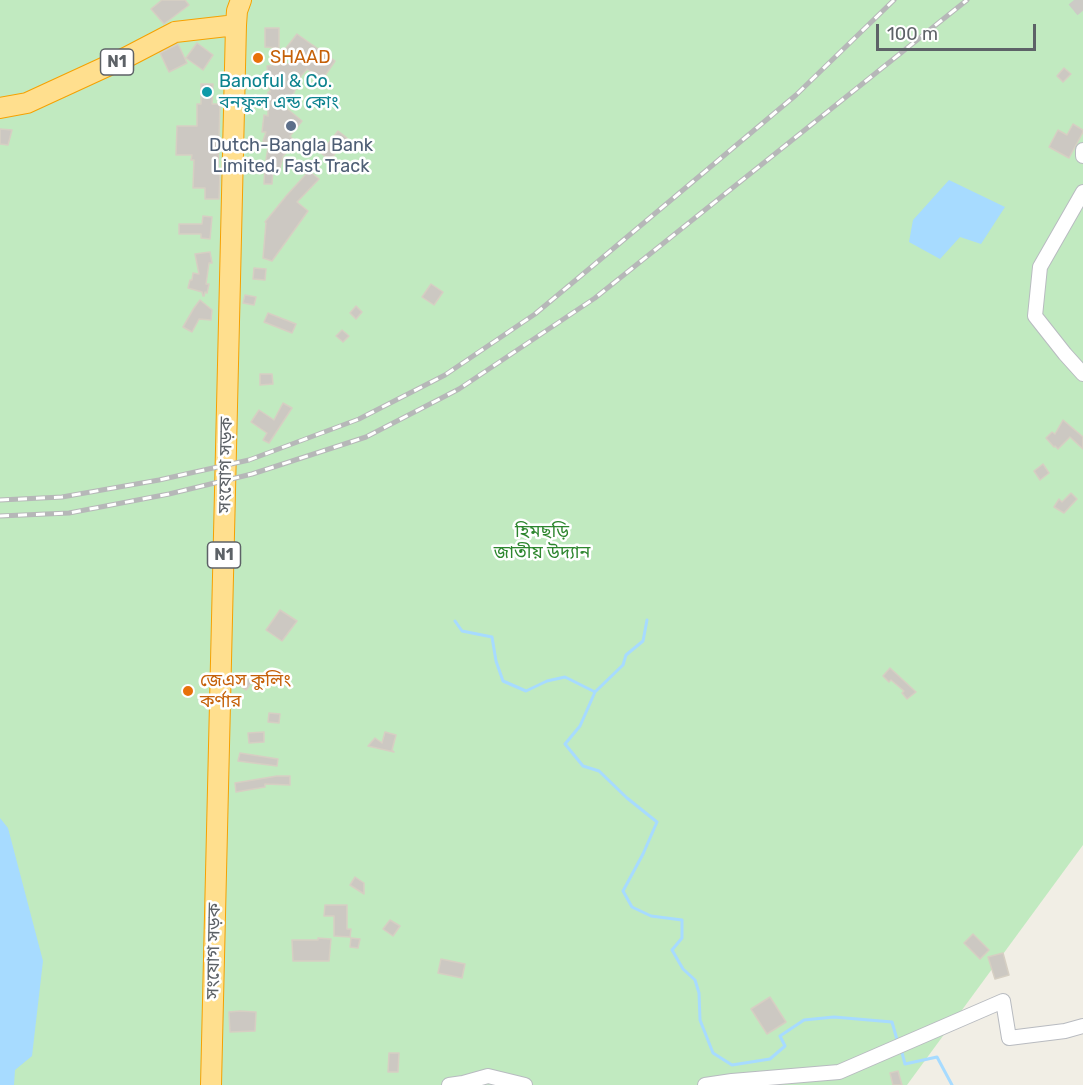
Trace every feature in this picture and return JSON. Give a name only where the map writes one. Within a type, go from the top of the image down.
[{"type":"highway","name":"N1","points":[[0,108],[27,103],[175,32],[237,9]]},
{"type":"highway","name":"সংযোগ সড়ক","points":[[211,1085],[237,9]]},
{"type":"street","points":[[1083,150],[1083,156]]},
{"type":"street","points":[[1083,192],[1040,267],[1035,316],[1083,374]]},
{"type":"street","points":[[705,1085],[839,1072],[1003,1001],[1009,1038],[1065,1031],[1083,1026]]},
{"type":"street","points":[[449,1085],[488,1076],[525,1085]]},
{"type":"green space","name":"হিমছড়ি জাতীয় উদ্যান","points":[[0,0],[1083,0],[1083,845],[907,1085],[0,1085]]},
{"type":"water","points":[[949,180],[1005,207],[981,244],[960,237],[940,259],[909,242],[913,220]]},
{"type":"water","points":[[0,818],[8,828],[43,961],[32,1056],[15,1070],[14,1085],[0,1085]]},
{"type":"building","points":[[162,0],[185,0],[189,5],[164,24],[151,9]]},
{"type":"building","points":[[265,28],[279,28],[279,48],[265,47]]},
{"type":"building","points":[[297,34],[335,61],[322,80],[307,69],[301,76],[285,107],[302,121],[290,136],[296,143],[283,156],[280,168],[273,167],[272,184],[264,184],[269,142],[263,141],[266,132],[262,132],[264,115],[268,116],[268,92],[270,92],[267,66],[298,63],[283,52]]},
{"type":"building","points":[[197,43],[213,55],[203,70],[186,58]]},
{"type":"building","points":[[178,44],[187,63],[169,72],[160,53]]},
{"type":"building","points":[[1064,68],[1071,74],[1063,82],[1057,76]]},
{"type":"building","points":[[201,84],[213,84],[212,104],[220,104],[219,199],[205,199],[205,188],[193,188],[194,160],[191,160],[192,155],[176,155],[177,126],[197,126],[197,104],[201,104]]},
{"type":"building","points":[[1073,124],[1083,132],[1069,158],[1049,147],[1058,130],[1067,135]]},
{"type":"building","points":[[0,129],[12,130],[8,145],[0,144]]},
{"type":"building","points":[[338,131],[347,138],[330,160],[321,153]]},
{"type":"building","points":[[309,171],[319,179],[297,202],[308,211],[272,261],[263,258],[265,222]]},
{"type":"building","points":[[203,216],[212,217],[210,239],[201,238],[201,234],[179,234],[179,224],[202,224]]},
{"type":"building","points":[[210,252],[212,263],[209,263],[206,284],[209,284],[207,293],[205,292],[203,296],[202,292],[188,288],[193,273],[199,274],[195,254]]},
{"type":"building","points":[[254,268],[266,269],[265,280],[253,279]]},
{"type":"building","points":[[431,284],[443,292],[434,305],[422,297]]},
{"type":"building","points":[[245,295],[256,297],[254,305],[243,303]]},
{"type":"building","points":[[200,300],[212,310],[211,320],[199,319],[192,332],[183,327]]},
{"type":"building","points":[[356,306],[362,312],[356,319],[350,313]]},
{"type":"building","points":[[268,313],[296,324],[292,333],[264,322]]},
{"type":"building","points":[[342,330],[349,336],[343,342],[336,336]]},
{"type":"building","points":[[260,374],[272,374],[273,384],[260,385]]},
{"type":"building","points":[[283,403],[292,408],[269,443],[263,440],[267,433],[251,422],[259,410],[274,420]]},
{"type":"building","points":[[1063,420],[1083,437],[1083,449],[1070,437],[1058,449],[1046,438],[1052,432],[1055,434]]},
{"type":"building","points":[[1043,464],[1049,473],[1040,480],[1034,471]]},
{"type":"building","points":[[1071,493],[1077,499],[1064,513],[1054,507],[1059,499],[1062,502]]},
{"type":"building","points":[[280,610],[297,621],[282,641],[266,630]]},
{"type":"building","points":[[890,668],[916,692],[907,699],[902,693],[904,691],[883,676]]},
{"type":"building","points":[[245,677],[252,682],[246,690],[239,685]]},
{"type":"building","points":[[269,713],[280,714],[279,723],[268,722]]},
{"type":"building","points":[[264,732],[264,742],[249,743],[248,733]]},
{"type":"building","points":[[385,732],[396,735],[392,750],[394,752],[368,746],[375,738],[382,743]]},
{"type":"building","points":[[240,753],[278,759],[277,766],[238,761]]},
{"type":"building","points":[[290,776],[290,785],[265,784],[265,787],[236,792],[235,783]]},
{"type":"building","points":[[355,877],[364,883],[364,894],[350,885]]},
{"type":"building","points":[[325,905],[347,905],[347,929],[351,929],[350,937],[334,936],[334,916],[324,916]]},
{"type":"building","points":[[390,920],[400,926],[393,936],[383,929]]},
{"type":"building","points":[[973,934],[989,950],[980,959],[964,943]]},
{"type":"building","points":[[318,938],[331,939],[329,961],[293,961],[292,940],[318,940]]},
{"type":"building","points":[[351,938],[360,939],[358,948],[350,947]]},
{"type":"building","points":[[1003,953],[1009,975],[995,979],[988,957]]},
{"type":"building","points":[[441,959],[465,964],[462,978],[438,973]]},
{"type":"building","points":[[770,997],[786,1022],[767,1034],[751,1009]]},
{"type":"building","points":[[229,1012],[256,1012],[255,1031],[230,1032]]},
{"type":"building","points":[[389,1053],[399,1053],[398,1072],[388,1072]]},
{"type":"building","points":[[898,1071],[902,1085],[893,1085],[890,1073]]},
{"type":"waterway","points":[[596,691],[623,665],[626,655],[643,641],[647,620]]},
{"type":"waterway","points":[[455,621],[462,631],[492,637],[496,661],[503,681],[526,691],[547,681],[565,677],[595,692],[580,726],[565,744],[583,766],[599,771],[657,822],[623,891],[632,907],[651,916],[682,920],[682,938],[672,950],[683,969],[695,980],[699,993],[700,1020],[713,1053],[732,1065],[770,1059],[785,1046],[780,1036],[804,1020],[834,1017],[892,1022],[898,1043]]},
{"type":"waterway","points":[[901,1049],[905,1064],[937,1057],[952,1085]]},
{"type":"tunnel","points":[[1074,0],[1083,11]]},
{"type":"railway","points":[[0,500],[62,497],[159,480],[249,460],[359,419],[445,375],[535,314],[583,274],[796,95],[894,0]]},
{"type":"railway","points":[[0,516],[69,513],[169,494],[252,474],[366,437],[459,389],[595,298],[967,0]]},
{"type":"place","name":"SHAAD","points":[[258,58]]},
{"type":"place","name":"Banoful & Co. বনফুল এন্ড কোং","points":[[207,92]]},
{"type":"place","name":"Dutch-Bangla Bank Limited, Fast Track","points":[[291,126]]},
{"type":"place","name":"জেএস কুলিং কর্ণার","points":[[188,691]]}]
